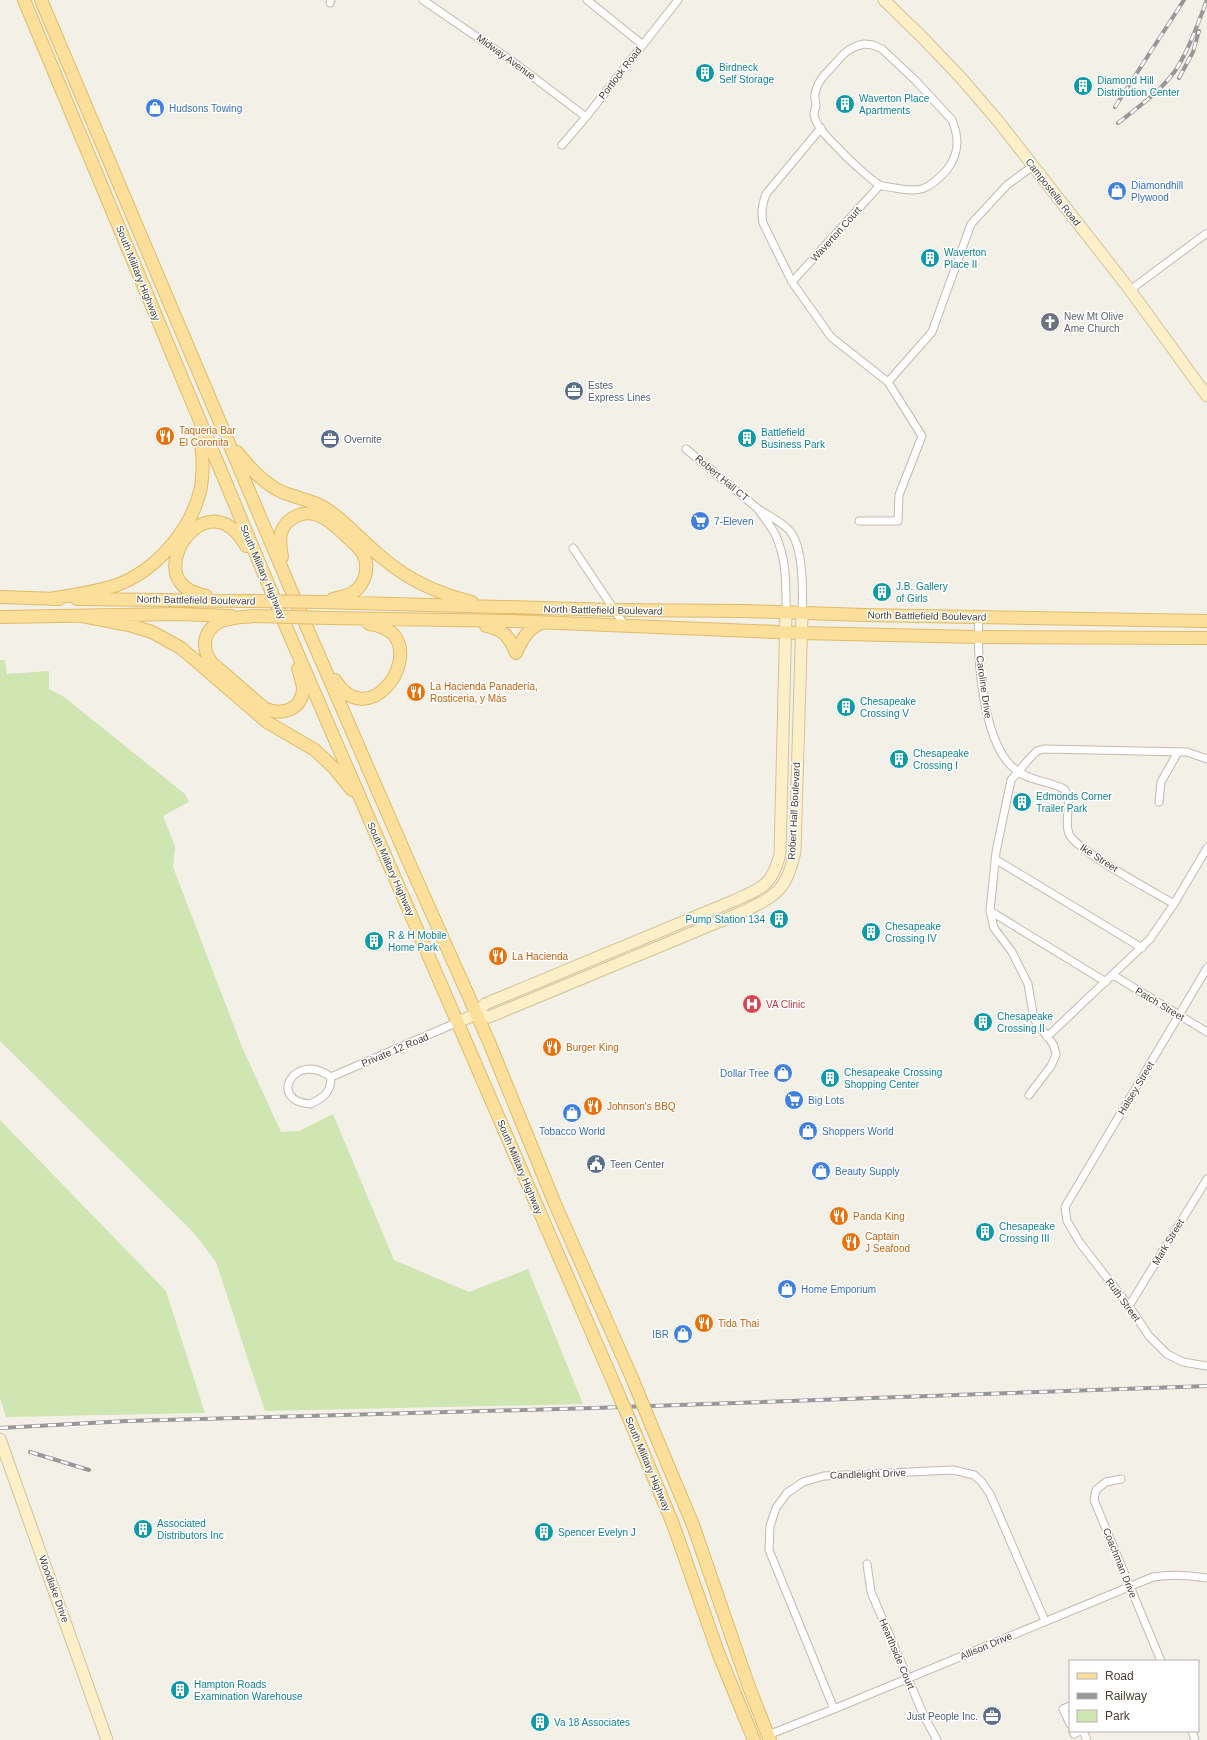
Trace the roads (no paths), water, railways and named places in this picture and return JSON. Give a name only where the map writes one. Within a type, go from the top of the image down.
[{"type":"main road","name":"South Military Highway","points":[[24,0],[287,629],[633,1428],[673,1524],[722,1662],[754,1740]]},
{"type":"main road","name":"South Military Highway","points":[[41,0],[308,630],[476,1014],[557,1208],[632,1378],[693,1525],[749,1687],[769,1737]]},
{"type":"main road","points":[[51,599],[106,588],[135,576],[162,555],[183,528],[197,501],[201,487],[203,466],[202,446],[184,383]]},
{"type":"main road","points":[[228,440],[257,475],[269,485],[283,492],[312,501],[325,508],[402,573],[439,592],[479,604],[500,607]]},
{"type":"main road","points":[[291,589],[282,559],[280,543],[281,533],[285,524],[297,515],[312,513],[322,516],[350,540],[363,554],[366,562],[366,571],[364,580],[360,587],[353,593],[321,602]]},
{"type":"main road","points":[[225,600],[210,597],[186,588],[179,581],[176,572],[175,563],[185,540],[194,528],[201,523],[210,521],[227,524],[242,537],[270,589]]},
{"type":"main road","points":[[0,597],[27,606],[57,607],[76,616],[152,632],[181,648],[267,722],[315,750],[338,773],[365,810]]},
{"type":"main road","name":"North Battlefield Boulevard","points":[[0,597],[51,599],[225,600],[614,610],[1207,621]]},
{"type":"main road","name":"North Battlefield Boulevard","points":[[0,617],[178,614],[541,623],[785,633],[978,637],[1207,638]]},
{"type":"main road","points":[[254,616],[219,622],[207,634],[204,649],[212,663],[264,708],[272,712],[281,713],[290,710],[301,698],[303,689],[287,629]]},
{"type":"main road","points":[[308,630],[323,661],[347,695],[366,699],[376,696],[384,690],[399,662],[400,652],[394,635],[378,625],[328,618]]},
{"type":"main road","points":[[469,621],[502,631],[511,639],[516,653],[522,639],[528,631],[541,623]]},
{"type":"street","name":"Midway Avenue","points":[[423,0],[512,61],[586,117]]},
{"type":"street","points":[[587,0],[643,45]]},
{"type":"street","name":"Portlock Road","points":[[562,145],[586,117],[678,0]]},
{"type":"street","name":"Campostella Road","points":[[884,0],[962,79],[998,122],[1130,290],[1207,396]]},
{"type":"street","points":[[864,44],[873,45],[882,49],[903,67],[952,120],[957,130],[957,153],[952,164],[930,186],[921,190],[912,191],[880,185],[844,154],[821,128],[814,114],[817,86],[821,78],[846,50],[864,44]]},
{"type":"street","points":[[821,128],[772,186],[762,204],[761,214],[763,223],[792,282],[831,337],[888,382],[922,436],[899,495],[898,521],[859,521]]},
{"type":"street","points":[[888,382],[932,332],[972,224],[1007,185],[1033,166]]},
{"type":"street","name":"Waverton Court","points":[[792,282],[880,185]]},
{"type":"street","points":[[1130,290],[1207,233]]},
{"type":"street","name":"Robert Hall CT","points":[[686,449],[757,508],[789,529],[800,554],[802,614]]},
{"type":"street","name":"Robert Hall CT","points":[[757,508],[774,533],[783,555],[786,569],[786,613]]},
{"type":"street","points":[[573,548],[625,626]]},
{"type":"street","name":"Robert Hall Boulevard","points":[[458,1022],[476,1014],[485,1004],[758,889],[770,881],[776,871],[780,854],[786,613]]},
{"type":"street","name":"Robert Hall Boulevard","points":[[476,1014],[489,1017],[740,913],[763,902],[785,883],[791,871],[794,851],[802,614]]},
{"type":"street","name":"Caroline Drive","points":[[978,617],[978,637],[986,715],[1003,754],[1009,765],[1017,772]]},
{"type":"street","points":[[1029,1095],[1054,1060],[1056,1050],[1034,1019],[1028,984],[1012,952],[994,928],[990,911],[995,859],[1011,780],[1037,751],[1044,749],[1178,752],[1192,753],[1207,758]]},
{"type":"street","points":[[1159,802],[1161,782],[1178,752]]},
{"type":"street","name":"Ike Street","points":[[1017,772],[1064,789],[1069,798],[1069,834],[1074,842],[1096,858],[1174,904]]},
{"type":"street","points":[[781,833],[787,850],[784,875],[785,883]]},
{"type":"street","points":[[1047,1036],[1142,948],[1154,934],[1174,904],[1207,848]]},
{"type":"street","points":[[995,859],[1142,948]]},
{"type":"street","points":[[990,911],[1106,982]]},
{"type":"street","name":"Halsey Street","points":[[1065,1207],[1207,968]]},
{"type":"street","name":"Patch Street","points":[[1113,975],[1207,1032]]},
{"type":"street","name":"Private 12 Road","points":[[331,1077],[458,1022]]},
{"type":"street","points":[[310,1068],[324,1071],[331,1077],[331,1087],[327,1095],[310,1104],[292,1099],[289,1094],[288,1086],[291,1078],[297,1073],[310,1068]]},
{"type":"street","name":"Mark Street","points":[[1129,1306],[1207,1179]]},
{"type":"street","name":"Ruth Street","points":[[1065,1207],[1067,1221],[1080,1243],[1129,1306],[1149,1336],[1167,1354],[1183,1362],[1207,1366]]},
{"type":"street","name":"Woodlake Drive","points":[[0,1438],[107,1740]]},
{"type":"street","name":"Candlelight Drive","points":[[834,1709],[769,1550],[770,1526],[776,1508],[788,1493],[803,1482],[824,1476],[953,1470],[974,1475],[982,1481],[990,1494],[1045,1621]]},
{"type":"street","name":"Coachman Drive","points":[[1121,1478],[1106,1482],[1096,1490],[1094,1500],[1161,1660]]},
{"type":"street","name":"Hearthside Court","points":[[867,1564],[871,1592],[907,1679],[937,1740]]},
{"type":"street","name":"Allison Drive","points":[[769,1737],[1153,1577],[1187,1574],[1207,1578]]},
{"type":"street","points":[[1069,1706],[1063,1709],[1069,1722]]},
{"type":"railway","points":[[1115,107],[1184,0]]},
{"type":"railway","points":[[1118,123],[1156,92],[1175,71],[1189,45],[1207,0]]},
{"type":"railway","points":[[1179,78],[1193,52],[1199,31]]},
{"type":"railway","points":[[0,1428],[127,1421],[594,1408],[1207,1386]]},
{"type":"railway","points":[[30,1452],[89,1470]]},
{"type":"place","name":"Birdneck Self Storage","points":[[705,73]]},
{"type":"place","name":"Diamond Hill Distribution Center","points":[[1083,86]]},
{"type":"place","name":"Waverton Place Apartments","points":[[845,104]]},
{"type":"place","name":"Hudsons Towing","points":[[155,108]]},
{"type":"place","name":"Diamondhill Plywood","points":[[1117,191]]},
{"type":"place","name":"Waverton Place II","points":[[930,258]]},
{"type":"place","name":"New Mt Olive Ame Church","points":[[1050,322]]},
{"type":"place","name":"Estes Express Lines","points":[[574,391]]},
{"type":"place","name":"Taqueria Bar El Coronita","points":[[165,436]]},
{"type":"place","name":"Battlefield Business Park","points":[[747,438]]},
{"type":"place","name":"Overnite","points":[[330,439]]},
{"type":"place","name":"7-Eleven","points":[[700,521]]},
{"type":"place","name":"J.B. Gallery of Girls","points":[[882,592]]},
{"type":"place","name":"La Hacienda Panadería, Rosticeria, y Más","points":[[416,692]]},
{"type":"place","name":"Chesapeake Crossing V","points":[[846,707]]},
{"type":"place","name":"Chesapeake Crossing I","points":[[899,759]]},
{"type":"place","name":"Edmonds Corner Trailer Park","points":[[1022,802]]},
{"type":"place","name":"Pump Station 134","points":[[779,919]]},
{"type":"place","name":"Chesapeake Crossing IV","points":[[871,932]]},
{"type":"place","name":"R & H Mobile Home Park","points":[[374,941]]},
{"type":"place","name":"La Hacienda","points":[[498,956]]},
{"type":"place","name":"VA Clinic","points":[[752,1004]]},
{"type":"place","name":"Chesapeake Crossing II","points":[[983,1022]]},
{"type":"place","name":"Burger King","points":[[552,1047]]},
{"type":"place","name":"Dollar Tree","points":[[783,1073]]},
{"type":"place","name":"Chesapeake Crossing Shopping Center","points":[[830,1078]]},
{"type":"place","name":"Big Lots","points":[[794,1100]]},
{"type":"place","name":"Johnson's BBQ","points":[[593,1106]]},
{"type":"place","name":"Tobacco World","points":[[572,1113]]},
{"type":"place","name":"Shoppers World","points":[[808,1131]]},
{"type":"place","name":"Teen Center","points":[[596,1164]]},
{"type":"place","name":"Beauty Supply","points":[[821,1171]]},
{"type":"place","name":"Panda King","points":[[839,1216]]},
{"type":"place","name":"Chesapeake Crossing III","points":[[985,1232]]},
{"type":"place","name":"Captain J Seafood","points":[[851,1242]]},
{"type":"place","name":"Home Emporium","points":[[787,1289]]},
{"type":"place","name":"Tida Thai","points":[[704,1323]]},
{"type":"place","name":"IBR","points":[[683,1334]]},
{"type":"place","name":"Associated Distributors Inc","points":[[143,1529]]},
{"type":"place","name":"Spencer Evelyn J","points":[[544,1532]]},
{"type":"place","name":"Hampton Roads Examination Warehouse","points":[[180,1690]]},
{"type":"place","name":"Just People Inc.","points":[[992,1716]]},
{"type":"place","name":"Va 18 Associates","points":[[540,1722]]}]
